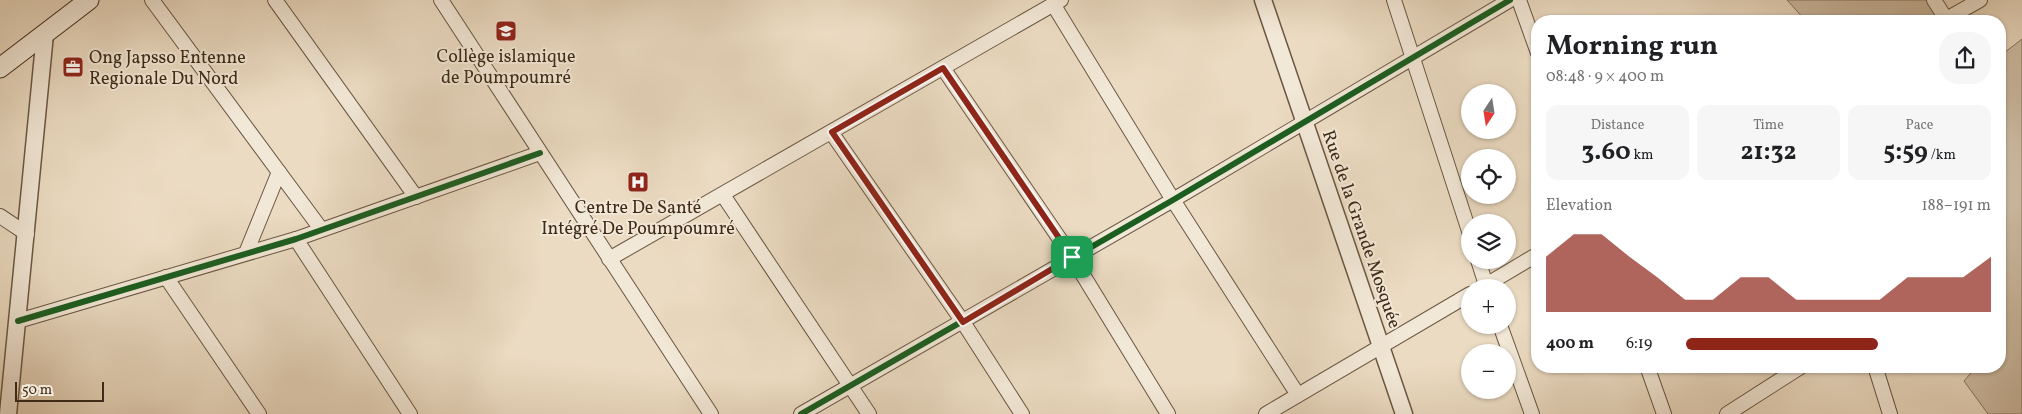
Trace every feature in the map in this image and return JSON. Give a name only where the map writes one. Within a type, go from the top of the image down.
[{"type":"main road","points":[[0,68],[89,0]]},
{"type":"street","points":[[152,0],[321,229]]},
{"type":"street","points":[[275,0],[416,197]]},
{"type":"street","points":[[441,0],[711,414]]},
{"type":"street","name":"Rue de la Grande Mosquée","points":[[1263,0],[1404,414]]},
{"type":"street","points":[[1394,0],[1464,214]]},
{"type":"street","points":[[801,414],[1173,200],[1510,0]]},
{"type":"street","points":[[1519,0],[1531,33]]},
{"type":"street","points":[[1934,0],[1942,15]]},
{"type":"street","points":[[1953,15],[1980,0]]},
{"type":"street","points":[[609,259],[724,195],[1057,2],[1173,200],[1298,395]]},
{"type":"street","points":[[8,414],[45,34]]},
{"type":"street","points":[[943,68],[1072,257],[1168,414]]},
{"type":"street","points":[[832,132],[963,322],[1022,414]]},
{"type":"street","points":[[18,321],[296,239],[540,153]]},
{"type":"street","points":[[246,253],[279,172]]},
{"type":"street","points":[[724,195],[869,414]]},
{"type":"street","points":[[0,216],[27,234]]},
{"type":"street","points":[[296,239],[410,414]]},
{"type":"street","points":[[1498,279],[1531,258]]},
{"type":"street","points":[[166,277],[259,414]]},
{"type":"street","points":[[1266,414],[1461,299]]},
{"type":"street","points":[[1503,334],[1532,414]]},
{"type":"street","points":[[1649,373],[1664,414]]},
{"type":"street","points":[[1727,414],[1791,373]]},
{"type":"street","points":[[1877,373],[1890,414]]},
{"type":"shaded area","points":[[1787,0],[1939,0],[1950,15],[1801,15]]},
{"type":"shaded area","points":[[2022,39],[2022,414],[1988,414],[1964,381],[1971,373],[2006,373],[2006,51]]},
{"type":"cycle path","points":[[801,414],[1173,200],[1510,0]]},
{"type":"cycle path","points":[[18,321],[296,239],[540,153]]},
{"type":"place","name":"Collège islamique de Poumpoumré","points":[[506,31]]},
{"type":"place","name":"Ong Japsso Entenne Regionale Du Nord","points":[[73,67]]},
{"type":"place","name":"Centre De Santé Intégré De Poumpoumré","points":[[638,182]]},
{"type":"route","points":[[943,68],[1072,257],[963,322],[832,132],[943,68]]}]
